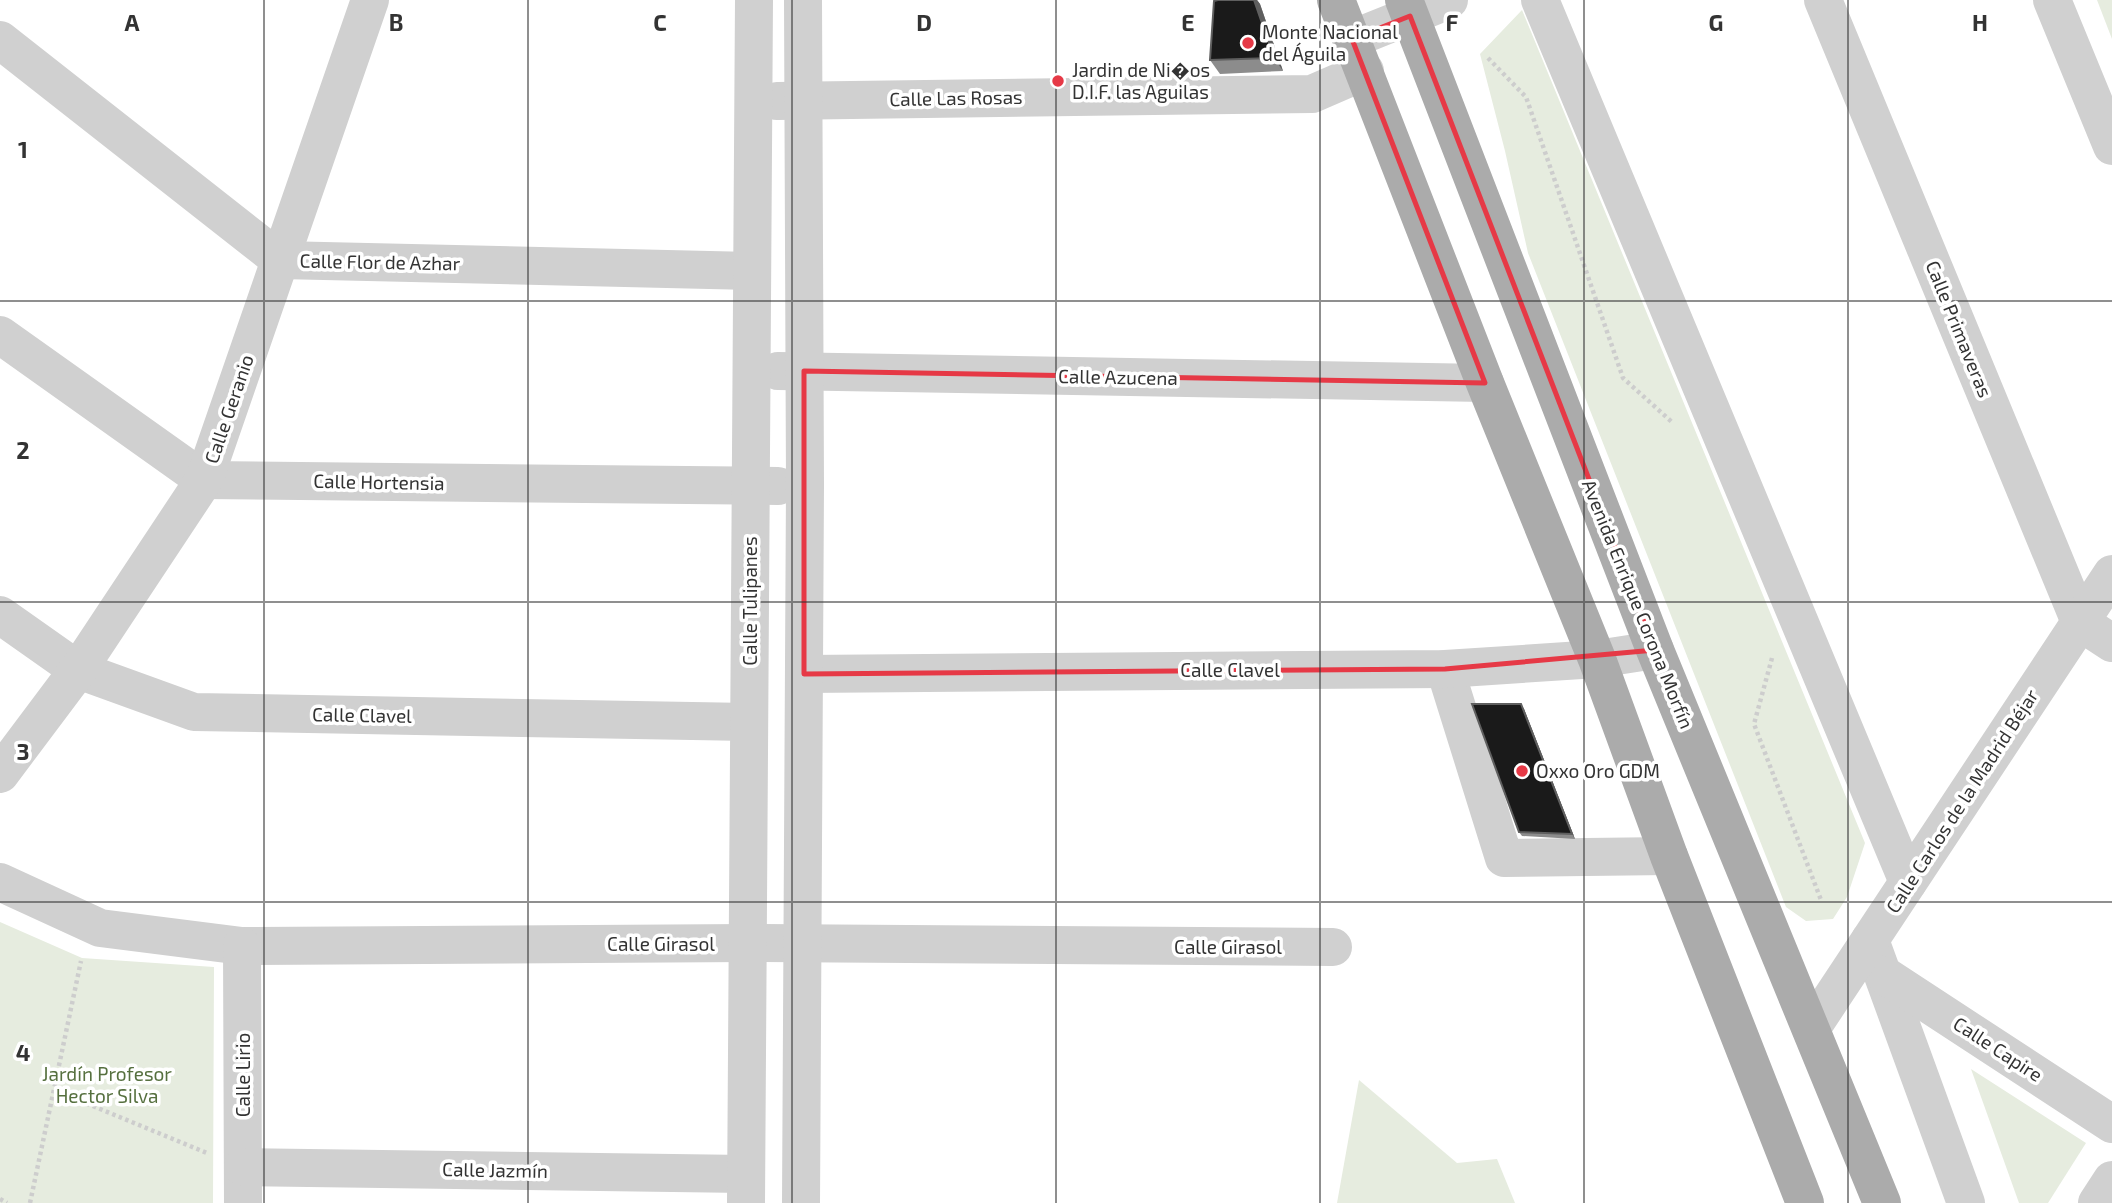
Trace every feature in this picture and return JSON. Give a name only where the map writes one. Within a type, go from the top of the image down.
[{"type":"main road","points":[[1336,0],[1485,383],[1597,659],[1669,856],[1805,1203]]},
{"type":"main road","name":"Avenida Enrique Corona Morfín","points":[[1407,8],[1655,650],[1882,1203]]},
{"type":"street","name":"Calle Geranio","points":[[0,774],[78,670],[204,480],[370,0]]},
{"type":"street","name":"Calle Tulipanes","points":[[746,1188],[754,0]]},
{"type":"street","points":[[801,1203],[805,486],[803,0]]},
{"type":"street","name":"Calle Las Rosas","points":[[753,102],[1312,94],[1359,55],[1407,8],[1449,0]]},
{"type":"street","points":[[1540,0],[1908,882]]},
{"type":"street","name":"Calle Primaveras","points":[[1823,0],[2080,622]]},
{"type":"street","points":[[2052,0],[2112,146]]},
{"type":"street","name":"Calle Flor de Azhar","points":[[0,40],[280,260],[752,271]]},
{"type":"street","points":[[0,335],[204,480]]},
{"type":"street","name":"Calle Azucena","points":[[751,371],[1485,383]]},
{"type":"street","name":"Calle Hortensia","points":[[204,480],[805,486]]},
{"type":"street","name":"Calle Carlos de la Madrid Béjar","points":[[1811,1029],[2112,574]]},
{"type":"street","name":"Calle Clavel","points":[[0,615],[78,670],[194,712],[749,722]]},
{"type":"street","points":[[2080,622],[2112,643]]},
{"type":"street","name":"Calle Clavel","points":[[804,674],[1446,668],[1597,659],[1655,650]]},
{"type":"street","points":[[1446,668],[1504,858],[1669,856]]},
{"type":"street","name":"Calle Girasol","points":[[0,882],[100,928],[242,947],[802,943],[1333,947]]},
{"type":"street","points":[[1870,940],[1966,1203]]},
{"type":"street","name":"Calle Lirio","points":[[242,947],[243,1185]]},
{"type":"street","name":"Calle Capire","points":[[1884,975],[2112,1124]]},
{"type":"street","points":[[2097,1203],[2112,1180]]},
{"type":"street","name":"Calle Jazmín","points":[[243,1185],[746,1188]]},
{"type":"path","points":[[1488,58],[1526,97],[1623,379],[1681,429]]},
{"type":"path","points":[[1773,656],[1754,724],[1821,900]]},
{"type":"path","points":[[30,1203],[82,958]]},
{"type":"path","points":[[54,1090],[243,1185]]},
{"type":"path","points":[[0,1199],[7,1203]]},
{"type":"highlighted area","points":[[1410,16],[1655,650],[1445,669],[804,674],[804,371],[1485,383],[1352,39]]},
{"type":"green space","points":[[2097,0],[2112,0],[2112,39]]},
{"type":"green space","points":[[1522,10],[1865,843],[1847,897],[1833,919],[1806,921],[1786,907],[1528,253],[1480,54]]},
{"type":"green space","name":"Jardín Profesor Hector Silva","points":[[0,922],[82,958],[214,967],[213,1203],[0,1203]]},
{"type":"green space","points":[[1971,1069],[2086,1143],[2048,1203],[2019,1203]]},
{"type":"green space","points":[[1359,1080],[1457,1163],[1497,1159],[1515,1203],[1337,1203]]},
{"type":"building","name":"Monte Nacional del Águila","points":[[1254,0],[1274,58],[1210,60],[1214,1]]},
{"type":"building","points":[[1472,704],[1521,704],[1572,834],[1519,832]]},
{"type":"place","name":"Monte Nacional del Águila","points":[[1248,43]]},
{"type":"place","name":"Jardin de Ni�os D.I.F. las Aguilas","points":[[1058,81]]},
{"type":"place","name":"Oxxo Oro GDM","points":[[1522,771]]}]
